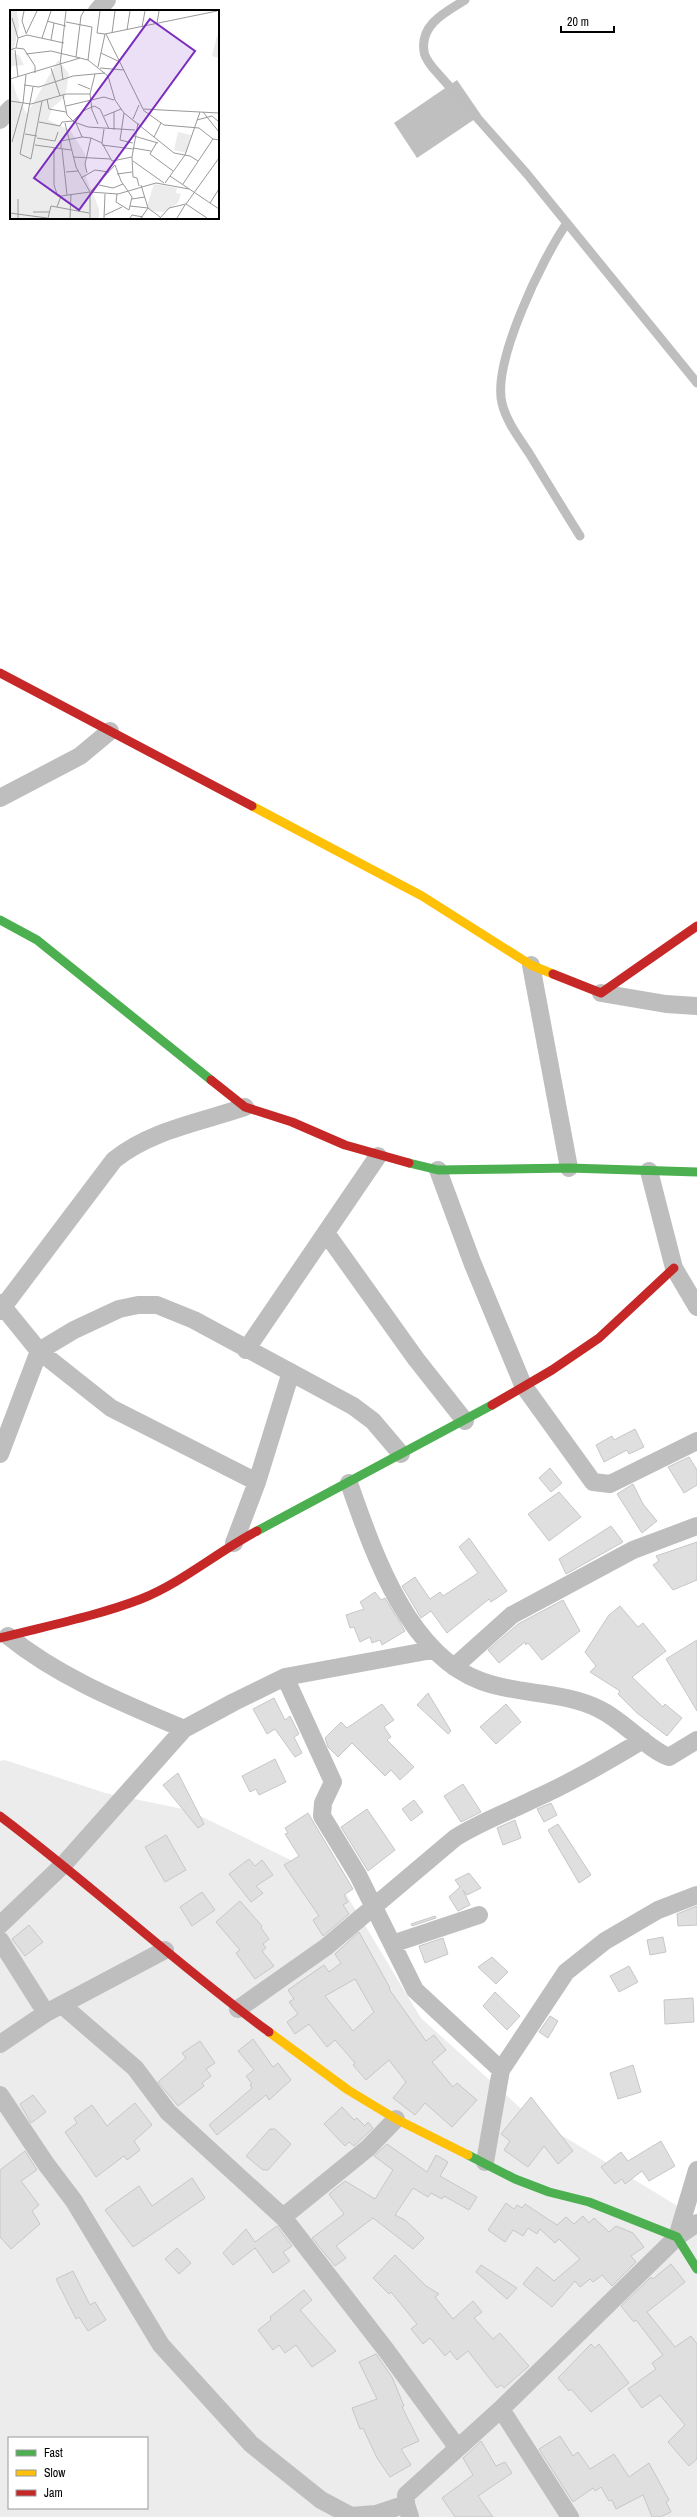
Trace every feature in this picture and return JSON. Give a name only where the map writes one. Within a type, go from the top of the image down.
[{"type":"street","points":[[98,10],[107,0]]},
{"type":"street","points":[[0,120],[10,109]]},
{"type":"street","points":[[4,678],[110,731],[422,896],[531,965],[601,993],[666,1004],[697,1006]]},
{"type":"street","points":[[0,798],[80,756],[110,731]]},
{"type":"street","points":[[0,920],[36,940],[245,1107],[292,1122],[378,1156],[438,1170],[570,1168],[697,1172]]},
{"type":"street","points":[[601,993],[697,926]]},
{"type":"street","points":[[531,965],[570,1168]]},
{"type":"street","points":[[245,1107],[150,1136],[131,1146],[114,1160],[1,1307],[39,1350],[111,1408],[257,1482]]},
{"type":"street","points":[[246,1350],[378,1156]]},
{"type":"street","points":[[438,1170],[472,1262],[523,1385],[593,1482],[610,1484],[697,1441]]},
{"type":"street","points":[[649,1171],[674,1268],[697,1307]]},
{"type":"street","points":[[326,1233],[412,1353],[465,1422]]},
{"type":"street","points":[[4,1637],[141,1599],[170,1585],[234,1542],[465,1422],[523,1385],[552,1370],[599,1338],[674,1268]]},
{"type":"street","points":[[0,1454],[39,1350],[74,1330],[119,1309],[138,1305],[158,1305],[194,1320],[246,1350],[291,1372],[353,1406],[373,1421],[401,1454]]},
{"type":"street","points":[[234,1542],[257,1482],[291,1372]]},
{"type":"street","points":[[349,1483],[375,1556],[387,1583],[432,1650],[454,1667],[481,1681],[571,1700],[599,1709],[660,1754],[669,1757],[681,1752],[697,1740]]},
{"type":"street","points":[[454,1667],[512,1615],[633,1550],[697,1526]]},
{"type":"street","points":[[4,1637],[111,1698],[184,1729]]},
{"type":"street","points":[[0,1925],[64,1864],[184,1729],[285,1677],[432,1650]]},
{"type":"street","points":[[285,1677],[333,1782],[323,1803],[322,1816],[358,1875],[415,1990],[501,2070]]},
{"type":"street","points":[[238,2008],[326,1947],[455,1838],[478,1824],[532,1801],[585,1774],[643,1740]]},
{"type":"street","points":[[0,1816],[64,1864],[165,1950],[238,2008],[348,2090],[396,2118],[522,2182],[549,2192],[589,2202],[677,2237],[697,2269]]},
{"type":"street","points":[[485,2162],[501,2070],[566,1972],[605,1941],[658,1910],[697,1895]]},
{"type":"street","points":[[392,1944],[479,1915]]},
{"type":"street","points":[[0,1940],[46,2013]]},
{"type":"street","points":[[0,2044],[46,2013],[107,1979],[165,1950]]},
{"type":"street","points":[[62,2005],[135,2068],[168,2112],[283,2217],[386,2350],[457,2447]]},
{"type":"street","points":[[0,2095],[46,2164],[74,2201],[160,2345],[251,2444],[321,2500],[351,2516],[408,2510],[406,2495],[501,2408],[677,2237],[697,2223]]},
{"type":"street","points":[[283,2217],[368,2148],[396,2118]]},
{"type":"street","points":[[677,2237],[697,2170]]},
{"type":"street","points":[[501,2408],[570,2517]]},
{"type":"lane","points":[[465,0],[434,20],[426,35],[424,52],[433,68],[527,174],[697,383]]},
{"type":"lane","points":[[567,223],[543,262],[504,357],[500,381],[502,403],[512,425],[580,536]]},
{"type":"shaded area","points":[[457,80],[481,115],[417,158],[394,123]]},
{"type":"shaded area","points":[[5,1760],[105,1793],[188,1810],[340,1884],[421,2018],[527,2114],[697,2218],[697,2517],[0,2517],[0,1761]]},
{"type":"building","points":[[635,1429],[644,1447],[629,1454],[627,1450],[604,1462],[596,1445],[612,1436],[614,1440]]},
{"type":"building","points":[[689,1457],[697,1470],[697,1485],[684,1493],[668,1467]]},
{"type":"building","points":[[550,1468],[562,1483],[551,1492],[539,1478]]},
{"type":"building","points":[[633,1484],[643,1504],[657,1521],[642,1533],[617,1494]]},
{"type":"building","points":[[559,1492],[581,1517],[549,1541],[528,1514]]},
{"type":"building","points":[[611,1526],[623,1542],[566,1574],[559,1559]]},
{"type":"building","points":[[469,1538],[507,1591],[491,1602],[489,1599],[447,1633],[431,1611],[421,1618],[402,1586],[415,1577],[430,1599],[440,1592],[443,1596],[478,1573],[459,1547]]},
{"type":"building","points":[[697,1542],[697,1580],[673,1590],[653,1565],[659,1561],[656,1556]]},
{"type":"building","points":[[375,1592],[381,1600],[385,1598],[405,1631],[382,1645],[380,1640],[372,1643],[370,1637],[360,1642],[354,1627],[350,1628],[346,1615],[364,1609],[360,1602]]},
{"type":"building","points":[[563,1600],[580,1631],[542,1660],[528,1643],[526,1645],[525,1642],[499,1663],[488,1650],[518,1624]]},
{"type":"building","points":[[620,1606],[638,1627],[643,1623],[666,1651],[632,1677],[663,1707],[665,1704],[682,1718],[667,1736],[637,1713],[618,1694],[620,1691],[590,1672],[596,1666],[585,1652],[609,1615]]},
{"type":"building","points":[[697,1640],[697,1711],[666,1659]]},
{"type":"building","points":[[428,1693],[451,1731],[448,1734],[417,1705]]},
{"type":"building","points":[[274,1698],[285,1720],[290,1716],[299,1734],[294,1737],[302,1753],[295,1757],[275,1729],[267,1734],[253,1709]]},
{"type":"building","points":[[382,1704],[394,1720],[384,1727],[391,1737],[387,1740],[414,1767],[400,1780],[391,1770],[385,1776],[352,1743],[338,1757],[328,1747],[325,1738],[341,1722],[347,1728]]},
{"type":"building","points":[[506,1704],[521,1722],[496,1744],[480,1727]]},
{"type":"building","points":[[275,1759],[286,1782],[259,1795],[256,1789],[250,1792],[242,1776]]},
{"type":"building","points":[[178,1773],[204,1824],[198,1828],[163,1785]]},
{"type":"building","points":[[463,1784],[481,1812],[461,1822],[444,1796]]},
{"type":"building","points":[[414,1800],[423,1812],[411,1821],[402,1809]]},
{"type":"building","points":[[551,1803],[557,1815],[544,1822],[537,1809]]},
{"type":"building","points":[[367,1809],[395,1850],[368,1871],[341,1827]]},
{"type":"building","points":[[308,1813],[353,1889],[344,1895],[348,1902],[343,1905],[349,1914],[323,1936],[313,1920],[319,1916],[284,1865],[299,1856],[285,1834],[288,1833],[285,1828]]},
{"type":"building","points":[[515,1820],[521,1838],[503,1845],[497,1828]]},
{"type":"building","points":[[558,1824],[591,1875],[579,1883],[548,1830]]},
{"type":"building","points":[[166,1835],[186,1870],[165,1882],[145,1847]]},
{"type":"building","points":[[249,1859],[255,1866],[262,1860],[273,1875],[256,1886],[263,1893],[251,1902],[229,1874]]},
{"type":"building","points":[[469,1873],[481,1888],[467,1895],[463,1890],[470,1905],[458,1911],[449,1897],[460,1887],[455,1880]]},
{"type":"building","points":[[202,1892],[215,1910],[192,1926],[180,1907]]},
{"type":"building","points":[[240,1901],[262,1926],[261,1928],[269,1939],[263,1944],[266,1948],[262,1951],[274,1966],[255,1979],[236,1953],[240,1950],[216,1922]]},
{"type":"building","points":[[697,1906],[697,1925],[678,1926],[677,1914]]},
{"type":"building","points":[[435,1916],[436,1918],[412,1926],[411,1924]]},
{"type":"building","points":[[29,1925],[43,1942],[25,1956],[12,1939]]},
{"type":"building","points":[[359,1932],[390,1988],[389,1989],[426,2041],[434,2035],[446,2050],[432,2062],[453,2087],[457,2083],[477,2100],[452,2127],[425,2103],[415,2115],[393,2098],[406,2082],[389,2060],[366,2080],[353,2065],[355,2063],[335,2040],[327,2047],[309,2024],[295,2034],[287,2022],[298,2014],[289,2002],[294,1999],[288,1990],[324,1965],[329,1972],[341,1963],[335,1954]],"holes":[[[355,1979],[374,2012],[353,2031],[325,1996]]]},
{"type":"building","points":[[663,1937],[666,1952],[650,1955],[647,1940]]},
{"type":"building","points":[[443,1938],[448,1954],[425,1963],[419,1946]]},
{"type":"building","points":[[492,1957],[508,1972],[496,1984],[478,1967]]},
{"type":"building","points":[[629,1966],[638,1982],[619,1992],[610,1976]]},
{"type":"building","points":[[495,1992],[520,2016],[507,2030],[483,2006]]},
{"type":"building","points":[[693,1998],[694,2022],[665,2024],[664,2000]]},
{"type":"building","points":[[550,2016],[558,2021],[548,2038],[539,2032]]},
{"type":"building","points":[[253,2039],[273,2067],[278,2063],[291,2080],[269,2100],[266,2095],[217,2135],[209,2125],[252,2088],[250,2085],[252,2084],[246,2076],[254,2070],[238,2051]]},
{"type":"building","points":[[200,2041],[215,2063],[206,2069],[211,2076],[202,2083],[204,2086],[178,2106],[158,2082],[186,2058],[182,2053]]},
{"type":"building","points":[[633,2065],[641,2092],[618,2099],[610,2073]]},
{"type":"building","points":[[33,2095],[46,2112],[31,2123],[20,2104]]},
{"type":"building","points":[[531,2097],[573,2151],[558,2164],[544,2146],[528,2167],[504,2150],[510,2141],[501,2134]]},
{"type":"building","points":[[135,2103],[152,2125],[134,2141],[140,2150],[127,2160],[124,2156],[96,2177],[65,2132],[77,2123],[74,2118],[92,2105],[107,2126]]},
{"type":"building","points":[[342,2107],[354,2120],[357,2118],[365,2126],[368,2122],[373,2128],[354,2146],[349,2142],[345,2146],[324,2124]]},
{"type":"building","points":[[270,2129],[275,2129],[291,2144],[268,2170],[263,2170],[246,2156]]},
{"type":"building","points":[[661,2141],[675,2166],[649,2181],[642,2171],[625,2184],[622,2179],[615,2184],[601,2167],[621,2152],[628,2161]]},
{"type":"building","points":[[387,2144],[427,2172],[436,2155],[448,2162],[440,2176],[477,2197],[469,2210],[444,2196],[442,2199],[431,2193],[428,2197],[413,2188],[395,2215],[405,2220],[424,2238],[413,2249],[373,2218],[336,2246],[346,2258],[335,2266],[312,2238],[344,2214],[329,2194],[345,2181],[375,2199],[393,2170],[374,2156]]},
{"type":"building","points":[[25,2151],[37,2170],[21,2181],[39,2205],[32,2211],[40,2224],[11,2249],[0,2237],[0,2170]]},
{"type":"building","points":[[192,2178],[205,2198],[133,2247],[105,2210],[139,2186],[152,2206]]},
{"type":"building","points":[[506,2203],[514,2209],[517,2205],[522,2208],[525,2204],[557,2225],[566,2217],[574,2224],[583,2216],[589,2223],[594,2218],[609,2232],[616,2226],[633,2233],[644,2247],[631,2256],[636,2262],[612,2286],[602,2275],[593,2282],[590,2279],[580,2287],[575,2281],[552,2307],[523,2284],[537,2267],[554,2281],[580,2259],[559,2239],[555,2243],[540,2229],[537,2234],[528,2228],[523,2236],[513,2230],[505,2242],[488,2230]]},
{"type":"building","points":[[277,2226],[292,2246],[283,2252],[290,2261],[273,2273],[255,2248],[233,2265],[223,2253],[246,2229],[255,2242]]},
{"type":"building","points":[[177,2248],[191,2263],[179,2274],[165,2259]]},
{"type":"building","points":[[395,2255],[426,2286],[439,2294],[435,2297],[453,2319],[473,2301],[482,2312],[474,2318],[493,2339],[500,2333],[529,2366],[504,2388],[501,2385],[497,2388],[468,2351],[457,2360],[450,2351],[445,2356],[430,2338],[423,2344],[411,2329],[417,2324],[391,2292],[389,2294],[373,2278]]},
{"type":"building","points":[[671,2264],[685,2282],[647,2312],[675,2347],[691,2336],[697,2344],[697,2459],[689,2466],[668,2442],[685,2425],[660,2395],[642,2408],[628,2389],[656,2369],[652,2363],[663,2355],[636,2320],[634,2322],[621,2306],[651,2277],[653,2279]]},
{"type":"building","points":[[481,2265],[517,2288],[507,2299],[476,2272]]},
{"type":"building","points":[[73,2271],[90,2305],[95,2302],[106,2320],[88,2331],[79,2317],[76,2319],[56,2279]]},
{"type":"building","points":[[304,2290],[312,2300],[300,2310],[336,2351],[312,2367],[296,2345],[285,2353],[279,2345],[273,2350],[258,2330],[271,2320],[270,2317]]},
{"type":"building","points":[[591,2344],[595,2348],[599,2344],[629,2383],[591,2412],[571,2389],[569,2391],[558,2378]]},
{"type":"building","points":[[376,2354],[392,2377],[404,2406],[402,2407],[419,2441],[401,2449],[411,2465],[390,2477],[377,2458],[363,2428],[360,2429],[352,2408],[377,2399],[359,2362]]},
{"type":"building","points":[[560,2436],[573,2456],[578,2452],[590,2469],[614,2454],[629,2477],[649,2463],[669,2500],[666,2502],[671,2512],[660,2517],[652,2517],[643,2495],[616,2509],[612,2500],[609,2501],[601,2487],[595,2491],[593,2488],[573,2502],[539,2449]]},
{"type":"building","points":[[481,2441],[496,2466],[505,2462],[512,2473],[478,2496],[493,2517],[455,2517],[442,2498],[473,2475],[463,2458]]},
{"type":"traffic: fast","points":[[0,920],[37,940],[211,1080]]},
{"type":"traffic: fast","points":[[409,1163],[438,1170],[569,1168],[697,1172]]},
{"type":"traffic: fast","points":[[257,1531],[492,1405]]},
{"type":"traffic: fast","points":[[468,2155],[515,2179],[549,2192],[589,2202],[677,2237],[697,2269]]},
{"type":"traffic: slow","points":[[252,806],[422,896],[531,965],[553,974]]},
{"type":"traffic: slow","points":[[269,2032],[348,2090],[396,2119],[468,2155]]},
{"type":"traffic: jam","points":[[0,673],[252,806]]},
{"type":"traffic: jam","points":[[553,974],[601,993],[697,926]]},
{"type":"traffic: jam","points":[[211,1080],[245,1107],[292,1122],[345,1145],[409,1163]]},
{"type":"traffic: jam","points":[[492,1405],[552,1370],[599,1338],[674,1268]]},
{"type":"traffic: jam","points":[[0,1638],[89,1616],[141,1599],[186,1576],[242,1539],[257,1531]]},
{"type":"traffic: jam","points":[[0,1816],[68,1869],[201,1979],[269,2032]]}]
